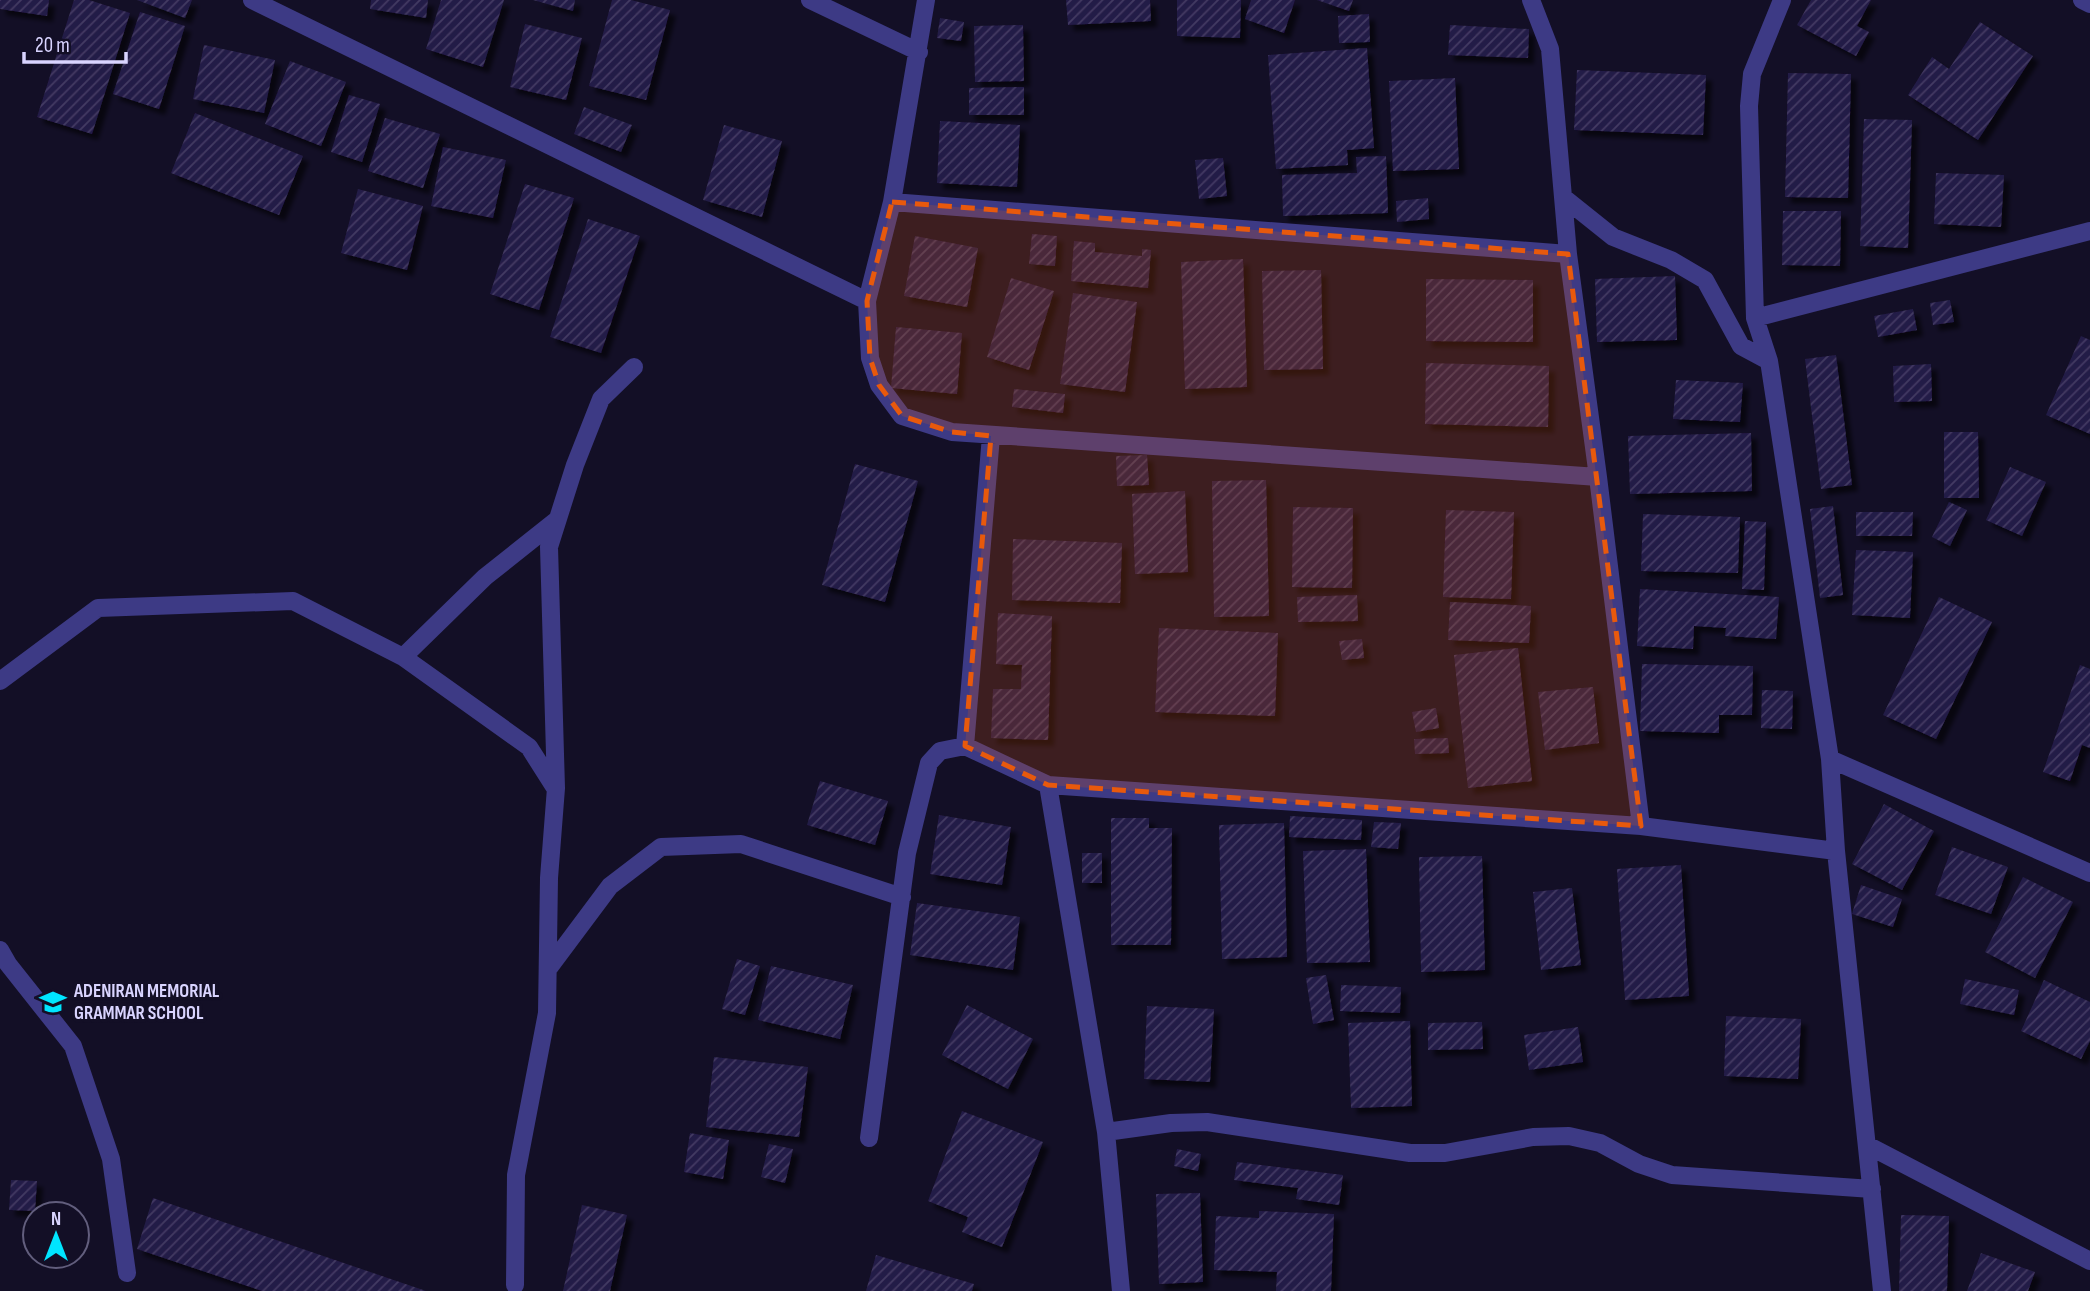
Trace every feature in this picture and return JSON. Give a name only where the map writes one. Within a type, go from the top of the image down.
[{"type":"street","points":[[252,0],[867,301]]},
{"type":"street","points":[[810,0],[919,52]]},
{"type":"street","points":[[926,0],[891,202],[867,301],[870,358],[878,385],[902,416],[952,432],[991,436],[1598,477]]},
{"type":"street","points":[[1531,0],[1550,49],[1568,254],[1641,826]]},
{"type":"street","points":[[1782,0],[1752,74],[1749,106],[1755,318],[1769,361],[1830,759],[1836,850],[1882,1291]]},
{"type":"street","points":[[2082,0],[2090,4]]},
{"type":"street","points":[[1563,197],[1613,237],[1671,260],[1705,280],[1741,346],[1769,361]]},
{"type":"street","points":[[891,202],[1568,254]]},
{"type":"street","points":[[1755,318],[2090,231]]},
{"type":"street","points":[[515,1285],[516,1175],[547,1013],[550,878],[556,788],[550,547],[575,465],[601,399],[634,367]]},
{"type":"street","points":[[965,746],[991,436]]},
{"type":"street","points":[[403,657],[485,577],[558,519]]},
{"type":"street","points":[[0,681],[98,608],[293,601],[403,657],[529,747],[556,788]]},
{"type":"street","points":[[869,1138],[907,853],[929,763],[940,751],[965,746],[1048,785],[1641,826],[1836,850]]},
{"type":"street","points":[[1830,759],[2090,873]]},
{"type":"street","points":[[1048,785],[1106,1132],[1121,1291]]},
{"type":"street","points":[[548,969],[610,886],[662,847],[741,844],[902,897]]},
{"type":"street","points":[[0,950],[8,964],[73,1046],[111,1159],[127,1273]]},
{"type":"street","points":[[1106,1132],[1171,1123],[1207,1122],[1410,1153],[1445,1153],[1533,1137],[1569,1136],[1600,1143],[1639,1164],[1672,1175],[1871,1189]]},
{"type":"street","points":[[1867,1145],[2090,1261]]},
{"type":"highlighted area","points":[[892,202],[1568,254],[1641,826],[1048,785],[965,746],[991,436],[952,432],[902,416],[879,385],[870,358],[867,301]]},
{"type":"building","points":[[0,0],[49,0],[47,16],[0,9]]},
{"type":"building","points":[[74,0],[89,0],[130,13],[92,134],[37,117]]},
{"type":"building","points":[[137,0],[192,0],[185,18]]},
{"type":"building","points":[[371,0],[428,0],[426,18],[370,9]]},
{"type":"building","points":[[441,0],[504,0],[483,67],[426,49]]},
{"type":"building","points":[[533,0],[575,0],[573,11]]},
{"type":"building","points":[[612,0],[631,0],[670,10],[646,100],[589,86]]},
{"type":"building","points":[[1066,0],[1150,0],[1151,21],[1068,25]]},
{"type":"building","points":[[1177,0],[1241,0],[1240,38],[1177,36]]},
{"type":"building","points":[[1251,0],[1295,0],[1284,33],[1245,19]]},
{"type":"building","points":[[1317,0],[1353,0],[1349,11]]},
{"type":"building","points":[[1811,0],[1871,0],[1857,26],[1869,32],[1856,56],[1797,25]]},
{"type":"building","points":[[140,12],[185,26],[159,109],[113,94]]},
{"type":"building","points":[[1369,14],[1370,42],[1339,43],[1338,16]]},
{"type":"building","points":[[940,18],[964,22],[961,41],[937,38]]},
{"type":"building","points":[[1980,22],[2033,56],[1978,140],[1908,95],[1932,57],[1949,69]]},
{"type":"building","points":[[525,24],[582,38],[566,100],[510,87]]},
{"type":"building","points":[[1023,25],[1024,81],[975,82],[974,26]]},
{"type":"building","points":[[1450,25],[1529,29],[1528,58],[1448,55]]},
{"type":"building","points":[[204,45],[275,60],[264,113],[193,99]]},
{"type":"building","points":[[1367,48],[1374,148],[1347,150],[1348,165],[1276,169],[1268,55]]},
{"type":"building","points":[[290,61],[346,82],[321,146],[265,124]]},
{"type":"building","points":[[1577,70],[1706,75],[1703,135],[1574,130]]},
{"type":"building","points":[[1788,73],[1851,74],[1848,198],[1785,197]]},
{"type":"building","points":[[1455,78],[1459,169],[1393,171],[1389,81]]},
{"type":"building","points":[[1024,87],[1024,115],[969,115],[969,88]]},
{"type":"building","points":[[349,95],[380,104],[362,162],[331,152]]},
{"type":"building","points":[[584,107],[632,125],[621,152],[574,134]]},
{"type":"building","points":[[195,113],[303,156],[279,215],[171,173]]},
{"type":"building","points":[[385,118],[440,134],[423,188],[368,171]]},
{"type":"building","points":[[1864,119],[1912,120],[1908,248],[1860,246]]},
{"type":"building","points":[[940,121],[1020,125],[1017,187],[937,183]]},
{"type":"building","points":[[724,125],[782,141],[762,217],[703,200]]},
{"type":"building","points":[[443,147],[506,160],[493,218],[431,206]]},
{"type":"building","points":[[1386,156],[1388,213],[1283,216],[1282,175],[1357,173],[1356,157]]},
{"type":"building","points":[[1223,158],[1227,196],[1199,199],[1195,160]]},
{"type":"building","points":[[1936,173],[2004,175],[2001,227],[1934,224]]},
{"type":"building","points":[[525,184],[574,198],[539,310],[490,294]]},
{"type":"building","points":[[358,189],[423,206],[407,270],[341,253]]},
{"type":"building","points":[[1428,198],[1429,219],[1397,222],[1396,201]]},
{"type":"building","points":[[1783,211],[1841,211],[1840,266],[1782,265]]},
{"type":"building","points":[[588,219],[640,236],[601,353],[550,337]]},
{"type":"building","points":[[1032,234],[1057,236],[1055,266],[1029,264]]},
{"type":"building","points":[[915,236],[978,248],[967,307],[904,296]]},
{"type":"building","points":[[1074,241],[1095,243],[1095,252],[1142,256],[1142,249],[1151,250],[1148,288],[1071,281]]},
{"type":"building","points":[[1243,259],[1247,387],[1185,389],[1181,262]]},
{"type":"building","points":[[1321,270],[1323,369],[1264,370],[1262,271]]},
{"type":"building","points":[[1675,276],[1677,340],[1597,342],[1595,279]]},
{"type":"building","points":[[1011,278],[1054,291],[1029,370],[987,357]]},
{"type":"building","points":[[1426,279],[1533,280],[1533,342],[1426,341]]},
{"type":"building","points":[[1073,293],[1137,302],[1125,392],[1060,384]]},
{"type":"building","points":[[1950,300],[1954,322],[1933,325],[1930,303]]},
{"type":"building","points":[[1913,309],[1917,330],[1878,337],[1874,316]]},
{"type":"building","points":[[896,327],[962,333],[957,394],[891,388]]},
{"type":"building","points":[[2081,336],[2090,340],[2090,434],[2046,415]]},
{"type":"building","points":[[1836,355],[1852,485],[1821,489],[1805,359]]},
{"type":"building","points":[[1426,363],[1549,366],[1548,427],[1425,424]]},
{"type":"building","points":[[1931,364],[1932,401],[1894,402],[1893,366]]},
{"type":"building","points":[[1676,380],[1743,383],[1740,422],[1673,419]]},
{"type":"building","points":[[1014,389],[1065,394],[1063,413],[1012,407]]},
{"type":"building","points":[[1944,432],[1978,432],[1979,498],[1944,498]]},
{"type":"building","points":[[1751,433],[1752,491],[1630,494],[1628,436]]},
{"type":"building","points":[[1147,455],[1149,485],[1117,486],[1116,456]]},
{"type":"building","points":[[855,464],[918,481],[885,602],[822,585]]},
{"type":"building","points":[[2010,467],[2046,482],[2022,536],[1986,520]]},
{"type":"building","points":[[1266,480],[1269,616],[1214,617],[1212,481]]},
{"type":"building","points":[[1185,491],[1188,572],[1135,574],[1132,494]]},
{"type":"building","points":[[1949,502],[1967,510],[1950,546],[1932,537]]},
{"type":"building","points":[[1833,506],[1843,595],[1820,598],[1810,509]]},
{"type":"building","points":[[1293,507],[1353,508],[1352,588],[1292,587]]},
{"type":"building","points":[[1446,510],[1514,512],[1511,599],[1443,597]]},
{"type":"building","points":[[1856,512],[1913,512],[1912,536],[1856,536]]},
{"type":"building","points":[[1643,514],[1740,517],[1738,573],[1641,571]]},
{"type":"building","points":[[1745,521],[1766,522],[1764,590],[1742,589]]},
{"type":"building","points":[[1013,539],[1122,543],[1120,603],[1012,600]]},
{"type":"building","points":[[1856,550],[1913,552],[1910,618],[1852,615]]},
{"type":"building","points":[[1640,589],[1779,597],[1776,639],[1725,636],[1726,628],[1694,626],[1693,649],[1637,646]]},
{"type":"building","points":[[1357,595],[1358,621],[1298,622],[1297,597]]},
{"type":"building","points":[[1939,597],[1992,622],[1936,739],[1883,715]]},
{"type":"building","points":[[1450,602],[1531,606],[1529,643],[1448,640]]},
{"type":"building","points":[[998,613],[1052,616],[1048,740],[991,738],[993,689],[1021,689],[1022,665],[996,664]]},
{"type":"building","points":[[1159,628],[1278,633],[1275,716],[1155,712]]},
{"type":"building","points":[[1362,639],[1364,658],[1342,660],[1339,641]]},
{"type":"building","points":[[1518,648],[1532,781],[1468,788],[1454,655]]},
{"type":"building","points":[[1642,664],[1753,666],[1752,715],[1719,715],[1719,733],[1640,731]]},
{"type":"building","points":[[2080,665],[2090,669],[2090,748],[2082,745],[2070,781],[2043,772]]},
{"type":"building","points":[[1593,687],[1599,743],[1545,750],[1538,692]]},
{"type":"building","points":[[1762,690],[1793,691],[1792,729],[1761,728]]},
{"type":"building","points":[[1436,708],[1439,728],[1416,732],[1412,712]]},
{"type":"building","points":[[1448,738],[1449,753],[1415,754],[1414,739]]},
{"type":"building","points":[[820,781],[888,801],[875,845],[807,825]]},
{"type":"building","points":[[1884,804],[1934,831],[1902,890],[1852,864]]},
{"type":"building","points":[[939,815],[1011,827],[1002,885],[930,874]]},
{"type":"building","points":[[1290,816],[1362,820],[1361,840],[1289,837]]},
{"type":"building","points":[[1111,818],[1149,818],[1149,828],[1172,828],[1171,945],[1111,945]]},
{"type":"building","points":[[1374,822],[1401,823],[1398,849],[1371,847]]},
{"type":"building","points":[[1284,823],[1287,957],[1222,959],[1219,825]]},
{"type":"building","points":[[1952,847],[2008,867],[1991,914],[1935,895]]},
{"type":"building","points":[[1366,849],[1370,962],[1307,963],[1303,851]]},
{"type":"building","points":[[1082,853],[1102,853],[1102,883],[1082,883]]},
{"type":"building","points":[[1482,856],[1485,970],[1421,972],[1419,857]]},
{"type":"building","points":[[1681,865],[1689,996],[1625,1000],[1617,869]]},
{"type":"building","points":[[2023,877],[2073,902],[2035,978],[1985,952]]},
{"type":"building","points":[[1861,885],[1902,899],[1893,927],[1852,914]]},
{"type":"building","points":[[1572,888],[1581,965],[1541,970],[1533,892]]},
{"type":"building","points":[[917,903],[1020,917],[1013,970],[910,955]]},
{"type":"building","points":[[737,959],[760,966],[745,1015],[722,1009]]},
{"type":"building","points":[[771,966],[853,985],[840,1039],[758,1020]]},
{"type":"building","points":[[1326,975],[1334,1020],[1313,1024],[1306,978]]},
{"type":"building","points":[[1965,979],[2019,990],[2014,1015],[1960,1004]]},
{"type":"building","points":[[2044,980],[2090,1002],[2090,1041],[2081,1059],[2021,1031]]},
{"type":"building","points":[[1341,985],[1401,987],[1400,1013],[1340,1011]]},
{"type":"building","points":[[967,1005],[1033,1039],[1008,1089],[942,1055]]},
{"type":"building","points":[[1147,1006],[1214,1009],[1210,1082],[1144,1079]]},
{"type":"building","points":[[1726,1016],[1801,1019],[1798,1079],[1724,1076]]},
{"type":"building","points":[[1410,1021],[1412,1106],[1351,1108],[1348,1023]]},
{"type":"building","points":[[1482,1022],[1483,1049],[1428,1050],[1428,1023]]},
{"type":"building","points":[[1578,1027],[1583,1062],[1529,1070],[1524,1035]]},
{"type":"building","points":[[714,1057],[808,1067],[799,1137],[706,1127]]},
{"type":"building","points":[[962,1111],[1043,1142],[1002,1247],[962,1232],[968,1217],[928,1201]]},
{"type":"building","points":[[690,1133],[729,1140],[723,1179],[684,1172]]},
{"type":"building","points":[[769,1144],[793,1149],[785,1183],[761,1177]]},
{"type":"building","points":[[1177,1149],[1201,1154],[1198,1171],[1174,1166]]},
{"type":"building","points":[[1237,1162],[1343,1175],[1339,1205],[1296,1199],[1298,1188],[1234,1180]]},
{"type":"building","points":[[11,1180],[37,1181],[36,1200],[21,1200],[21,1210],[9,1210]]},
{"type":"building","points":[[1200,1193],[1203,1282],[1159,1284],[1156,1194]]},
{"type":"building","points":[[153,1198],[426,1291],[262,1291],[137,1249]]},
{"type":"building","points":[[582,1205],[627,1215],[610,1291],[563,1291]]},
{"type":"building","points":[[1259,1211],[1334,1214],[1331,1291],[1276,1291],[1277,1272],[1214,1270],[1216,1216],[1259,1218]]},
{"type":"building","points":[[1901,1215],[1949,1216],[1947,1291],[1899,1291]]},
{"type":"building","points":[[1981,1253],[2035,1272],[2028,1291],[1967,1291]]},
{"type":"building","points":[[876,1255],[974,1284],[972,1291],[866,1291]]},
{"type":"place","name":"ADENIRAN MEMORIAL GRAMMAR SCHOOL","points":[[53,1002]]}]
